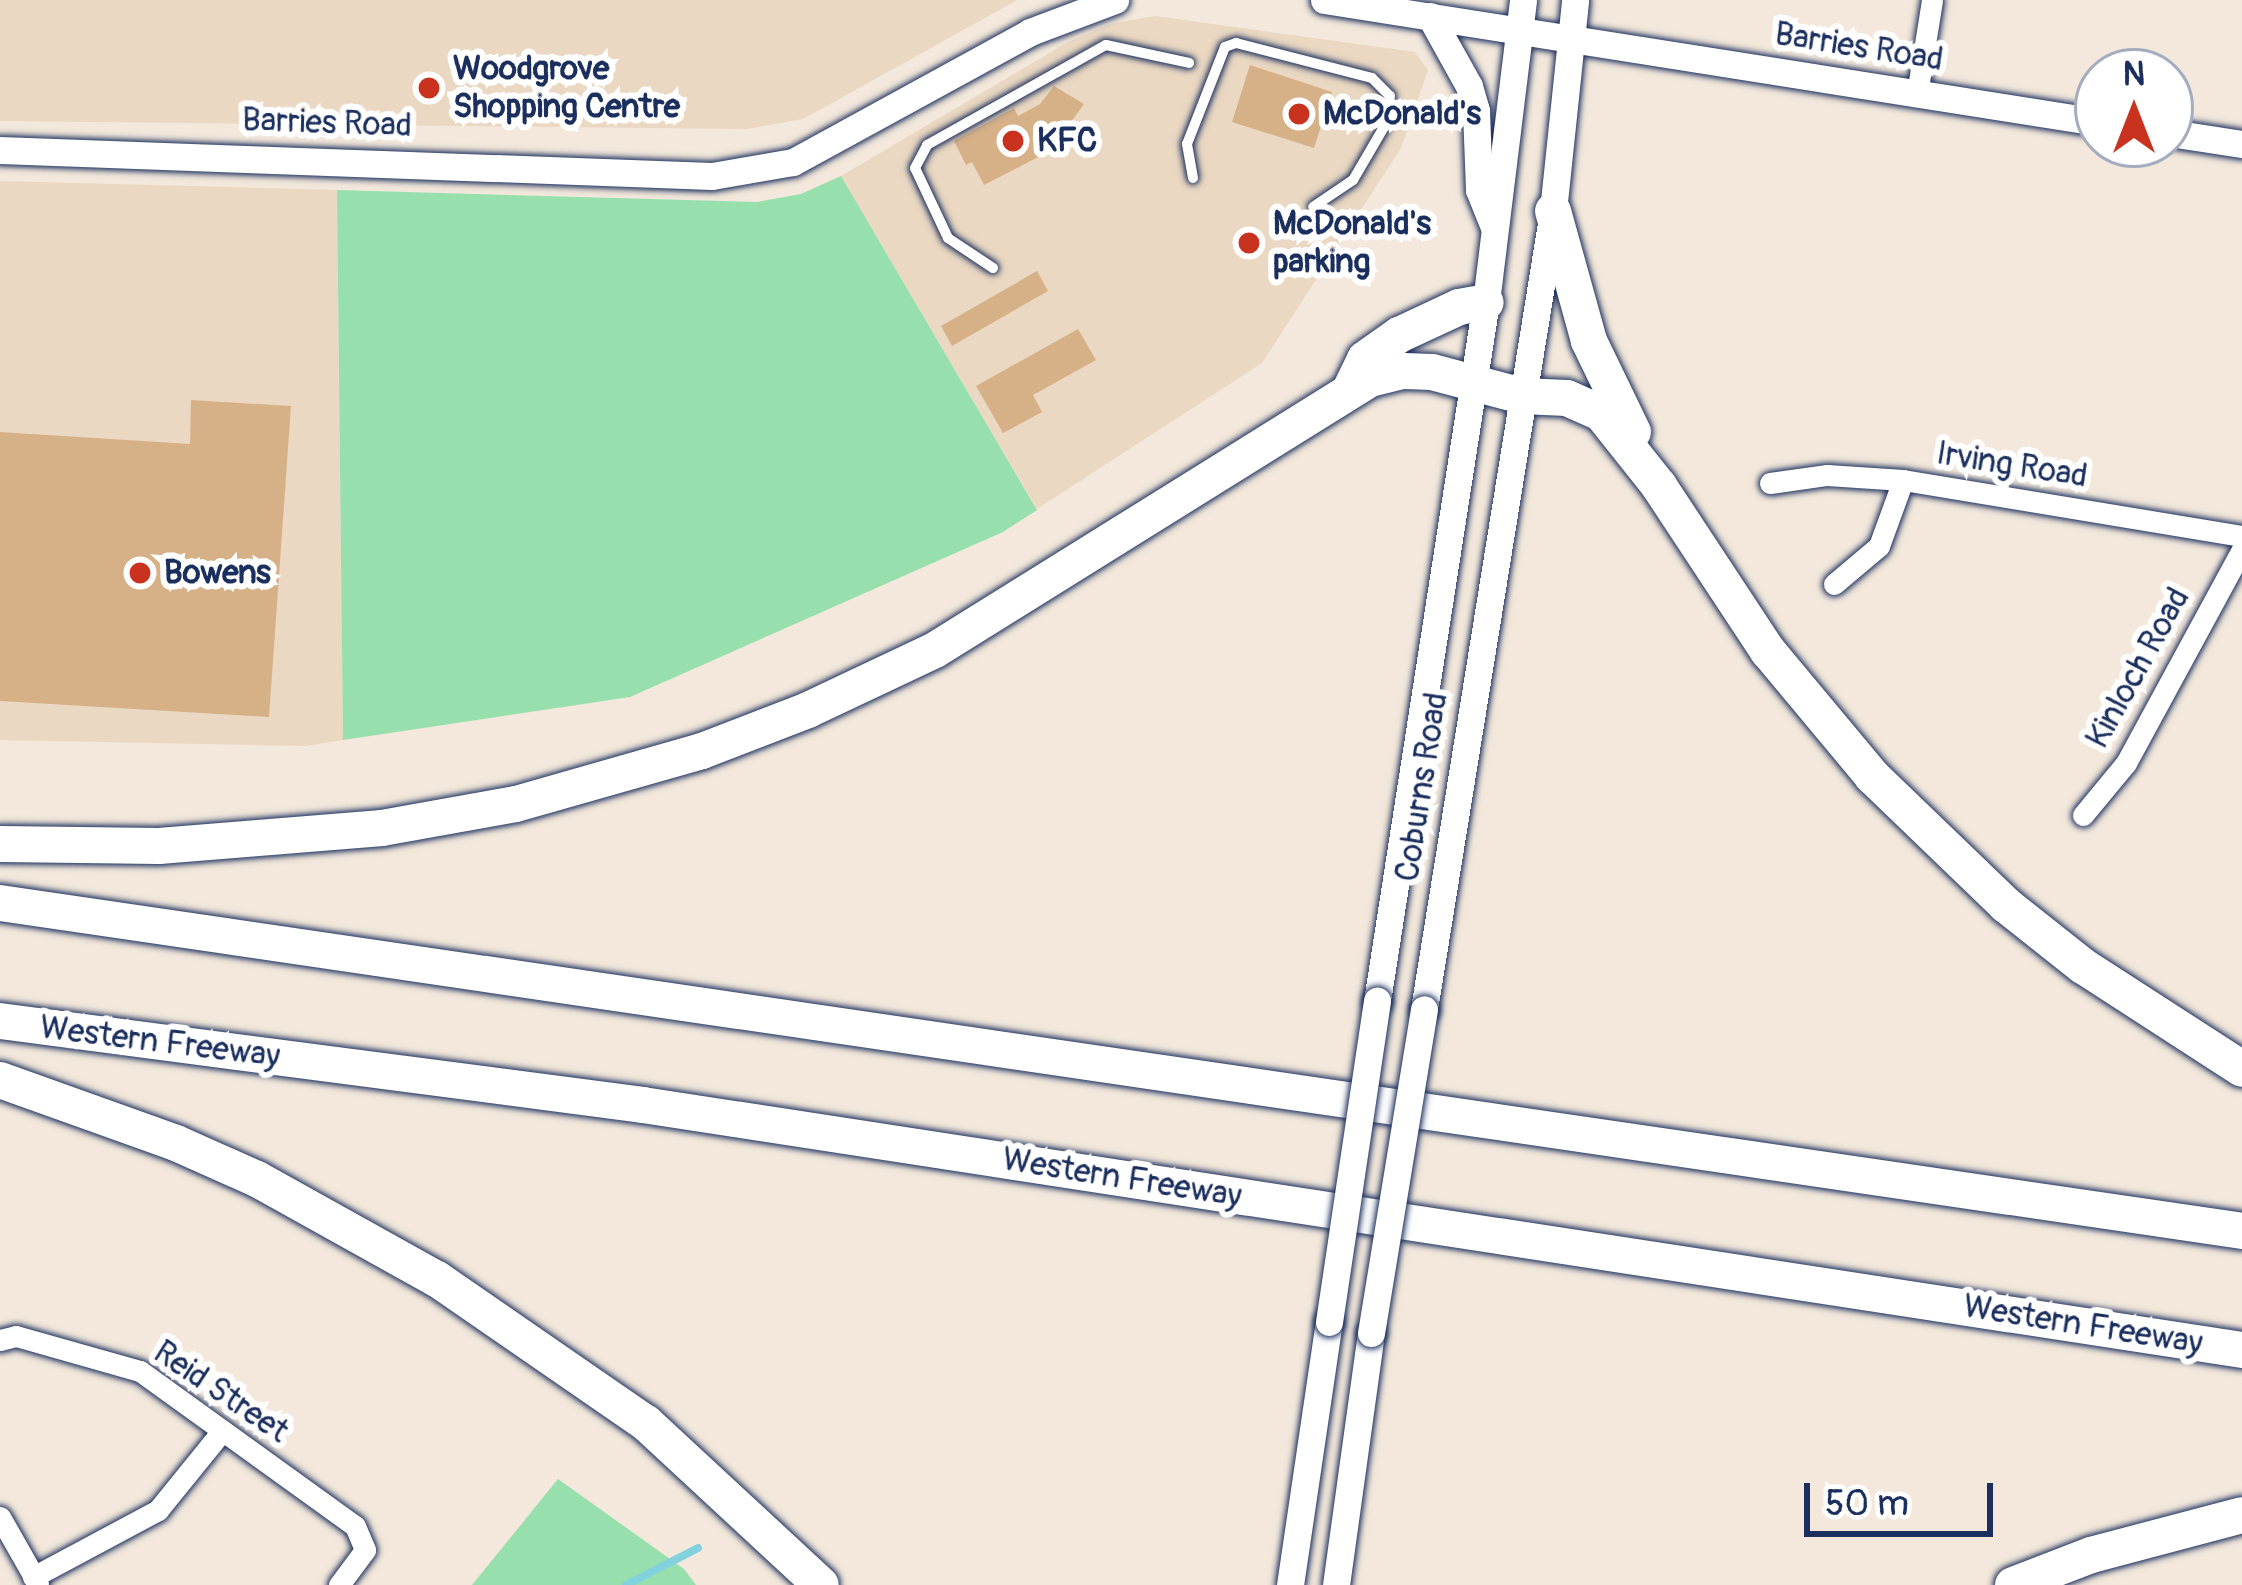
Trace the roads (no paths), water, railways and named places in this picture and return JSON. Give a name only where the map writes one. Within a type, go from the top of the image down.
[{"type":"highway","points":[[1553,211],[1588,341],[1659,486]]},
{"type":"highway","points":[[1350,391],[1365,359],[1399,335],[1459,307],[1486,302]]},
{"type":"highway","points":[[0,844],[159,846],[382,828],[516,804],[701,751],[808,710],[935,650],[1350,391],[1403,371],[1473,382],[1522,396],[1567,398],[1600,413],[1659,486],[1768,651],[1872,776],[2006,904],[2083,966],[2242,1069]]},
{"type":"highway","points":[[0,902],[2242,1232]]},
{"type":"highway","name":"Western Freeway","points":[[0,1022],[644,1105],[2242,1350]]},
{"type":"highway","points":[[0,1081],[176,1143],[257,1179],[437,1279],[646,1424],[821,1585]]},
{"type":"highway","points":[[2012,1585],[2110,1550],[2242,1515]]},
{"type":"main road","name":"Barries Road","points":[[0,150],[712,176],[794,162],[1030,32],[1115,0]]},
{"type":"main road","name":"Barries Road","points":[[1324,0],[1430,16],[1521,13],[1570,36],[2074,118]]},
{"type":"main road","name":"Coburns Road","points":[[1336,1585],[1371,1333],[1553,211],[1575,0]]},
{"type":"main road","name":"Coburns Road","points":[[1290,1585],[1486,302],[1521,13]]},
{"type":"main road","points":[[1430,16],[1469,86],[1476,111],[1479,190],[1496,230]]},
{"type":"main road","points":[[2194,137],[2242,144]]},
{"type":"street","points":[[1917,94],[1932,0]]},
{"type":"street","name":"Irving Road","points":[[1771,483],[1827,476],[1903,481],[2242,536]]},
{"type":"street","points":[[1834,584],[1879,546],[1903,481]]},
{"type":"street","name":"Kinloch Road","points":[[2083,815],[2126,763],[2242,549]]},
{"type":"street","name":"Reid Street","points":[[0,1340],[16,1336],[140,1371],[355,1526],[366,1543],[362,1558],[339,1585]]},
{"type":"street","points":[[0,1517],[36,1581],[158,1510],[222,1431]]},
{"type":"lane","points":[[1193,178],[1187,144],[1225,47],[1236,43],[1372,78],[1390,96],[1384,127],[1353,181],[1313,207]]},
{"type":"lane","points":[[993,268],[948,238],[915,168],[927,145],[1106,45],[1189,63]]},
{"type":"waterway","points":[[626,1585],[698,1548]]},
{"type":"place","name":"Woodgrove Shopping Centre","points":[[429,88]]},
{"type":"place","name":"McDonald's","points":[[1299,114]]},
{"type":"place","name":"KFC","points":[[1013,141]]},
{"type":"place","name":"McDonald's parking","points":[[1249,243]]},
{"type":"place","name":"Bowens","points":[[140,573]]}]
